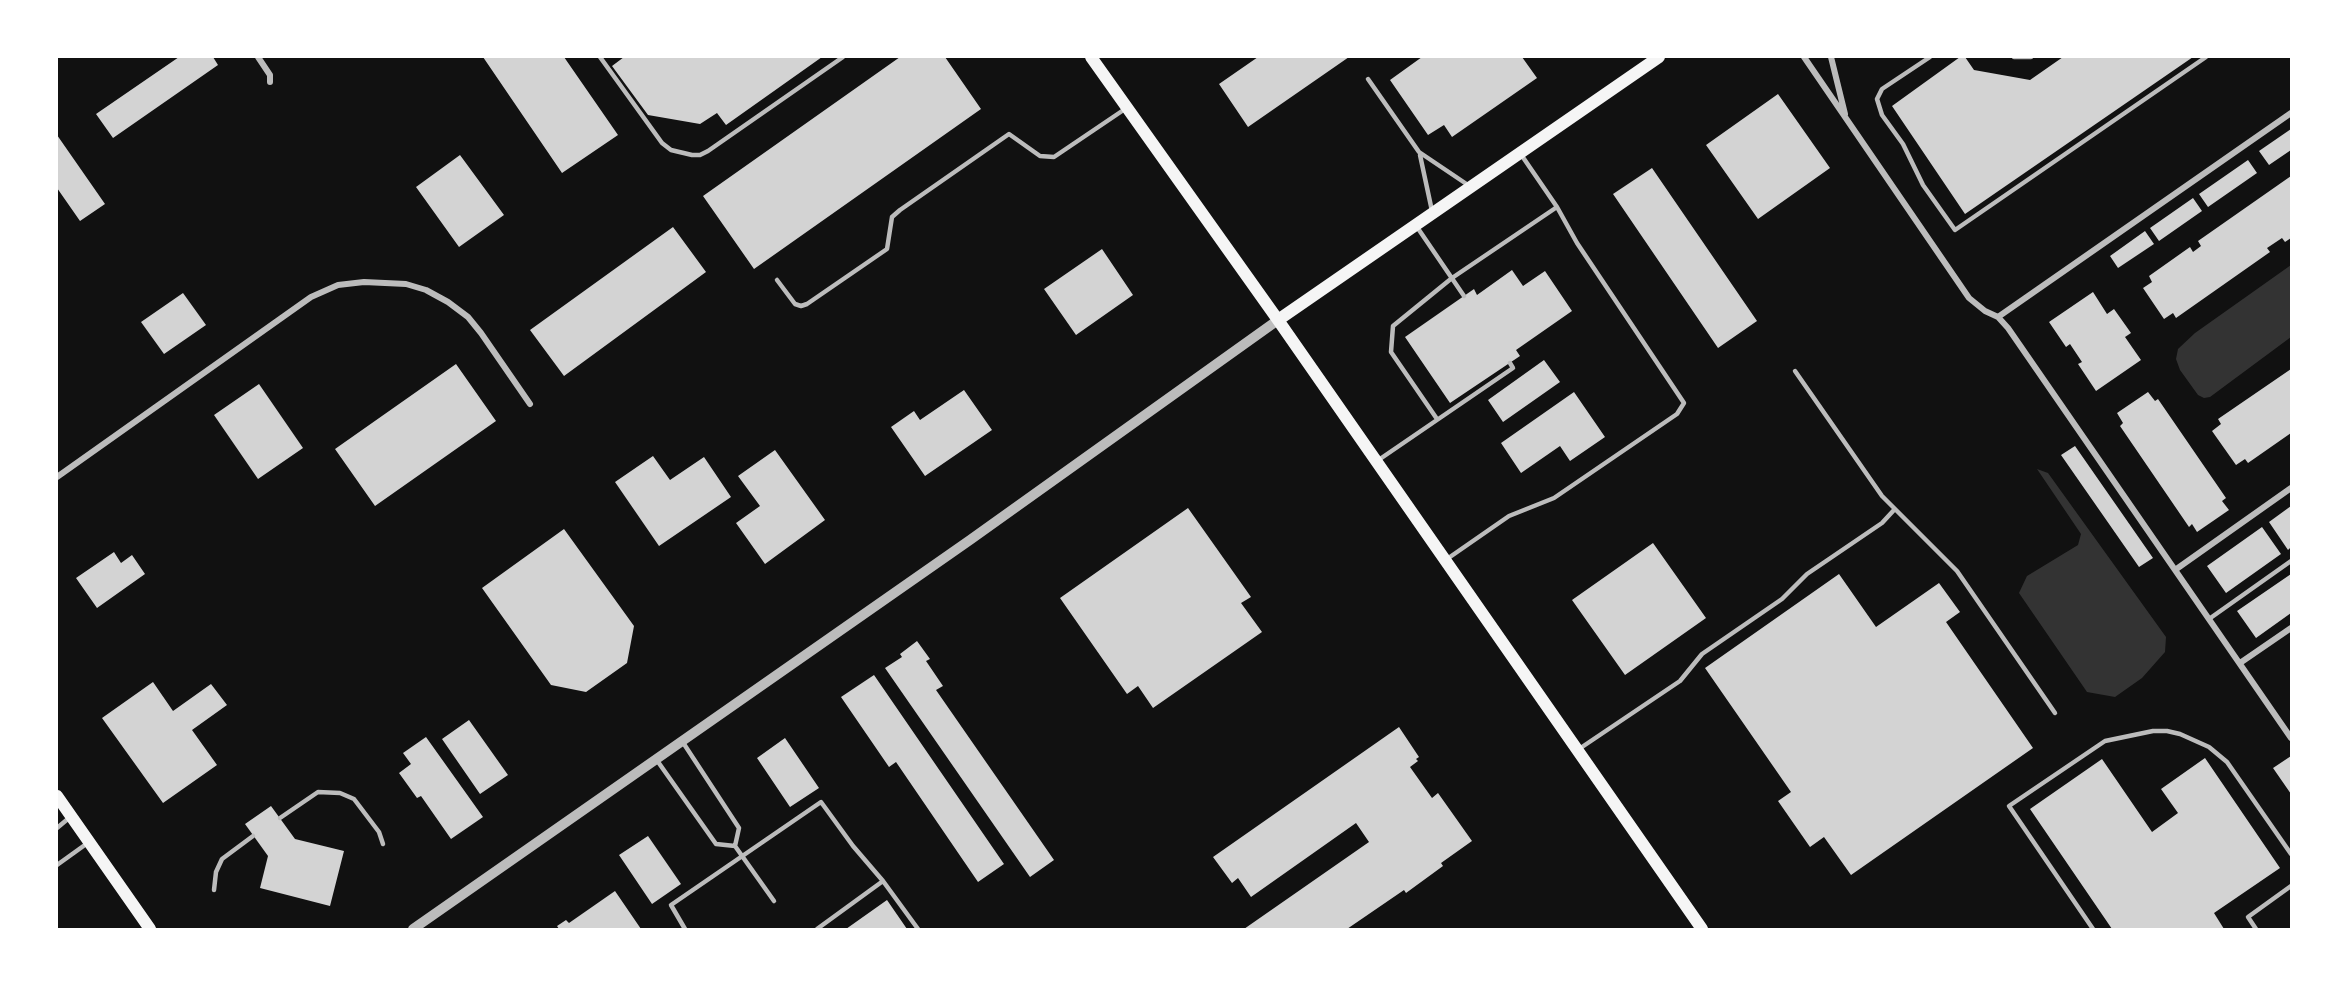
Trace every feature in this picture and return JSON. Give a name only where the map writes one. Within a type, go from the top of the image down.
[{"type":"main road","points":[[1091,57],[1278,320],[1702,929]]},
{"type":"main road","points":[[1278,320],[1659,57]]},
{"type":"main road","points":[[57,796],[150,929]]},
{"type":"street","points":[[258,57],[270,75],[270,82]]},
{"type":"street","points":[[1804,57],[1970,298],[1985,311],[1998,317],[2008,328],[2291,738]]},
{"type":"street","points":[[1831,57],[1845,117]]},
{"type":"street","points":[[1998,317],[2291,113]]},
{"type":"street","points":[[57,477],[312,297],[338,285],[364,282],[406,284],[426,290],[448,302],[468,317],[481,333],[530,404]]},
{"type":"street","points":[[413,929],[970,540],[1278,320]]},
{"type":"street","points":[[2175,570],[2291,488]]},
{"type":"street","points":[[2240,663],[2291,628]]},
{"type":"lane","points":[[600,57],[662,143],[671,150],[700,155],[843,57]]},
{"type":"lane","points":[[1930,57],[1882,89],[1877,99],[1882,115],[1903,144],[1923,185],[1955,230],[2206,57]]},
{"type":"lane","points":[[2014,57],[2031,57]]},
{"type":"lane","points":[[1368,80],[1419,152],[1471,187]]},
{"type":"lane","points":[[777,280],[795,304],[801,306],[807,304],[887,249],[892,217],[900,210],[1009,134],[1040,156],[1054,157],[1127,108]]},
{"type":"lane","points":[[1419,152],[1432,213]]},
{"type":"lane","points":[[1444,561],[1509,516],[1554,498],[1677,414],[1684,403],[1520,153]]},
{"type":"lane","points":[[1437,419],[1392,352],[1393,326],[1452,278],[1557,207]]},
{"type":"lane","points":[[1415,225],[1464,296]]},
{"type":"lane","points":[[1376,462],[1513,368],[1510,363]]},
{"type":"lane","points":[[1796,371],[1882,496],[1957,572],[2055,713]]},
{"type":"lane","points":[[1577,750],[1680,681],[1702,654],[1782,599],[1807,574],[1882,523],[1894,510]]},
{"type":"lane","points":[[2209,619],[2291,561]]},
{"type":"lane","points":[[2093,929],[2008,806],[2105,741],[2153,731],[2167,731],[2180,734],[2209,747],[2227,762],[2291,854]]},
{"type":"lane","points":[[682,741],[740,828],[735,846]]},
{"type":"lane","points":[[656,759],[716,844],[735,846],[774,901]]},
{"type":"lane","points":[[280,818],[318,792],[340,794],[354,799],[378,832],[383,844]]},
{"type":"lane","points":[[685,929],[671,905],[820,802],[918,929]]},
{"type":"lane","points":[[57,828],[71,816]]},
{"type":"lane","points":[[214,890],[216,873],[222,859],[254,836]]},
{"type":"lane","points":[[57,865],[90,842]]},
{"type":"lane","points":[[817,929],[883,881]]},
{"type":"lane","points":[[2256,929],[2248,917],[2291,886]]},
{"type":"shaded area","points":[[2291,265],[2291,337],[2210,397],[2204,398],[2198,395],[2180,370],[2176,359],[2178,349],[2195,333]]},
{"type":"shaded area","points":[[2037,469],[2048,473],[2166,637],[2165,652],[2142,678],[2115,697],[2087,692],[2019,593],[2027,576],[2078,545],[2081,534]]},
{"type":"building","points":[[179,57],[213,57],[218,65],[113,138],[96,114]]},
{"type":"building","points":[[483,57],[564,57],[618,135],[562,173]]},
{"type":"building","points":[[624,57],[822,57],[726,125],[717,113],[700,124],[648,115],[612,66]]},
{"type":"building","points":[[900,57],[945,57],[981,109],[754,269],[703,196]]},
{"type":"building","points":[[1258,57],[1349,57],[1248,127],[1219,84]]},
{"type":"building","points":[[1422,57],[1522,57],[1537,78],[1452,137],[1444,125],[1428,135],[1390,80]]},
{"type":"building","points":[[1960,57],[1965,57],[1974,70],[2030,80],[2063,57],[2193,57],[1965,214],[1892,106]]},
{"type":"building","points":[[1778,94],[1830,168],[1758,219],[1706,145]]},
{"type":"building","points":[[2291,129],[2291,150],[2269,165],[2259,151]]},
{"type":"building","points":[[57,135],[105,204],[80,221],[57,188]]},
{"type":"building","points":[[460,155],[504,215],[459,247],[416,187]]},
{"type":"building","points":[[2248,160],[2257,173],[2208,207],[2199,194]]},
{"type":"building","points":[[1652,168],[1757,321],[1718,348],[1613,194]]},
{"type":"building","points":[[2291,176],[2291,238],[2285,242],[2282,238],[2267,248],[2270,252],[2176,318],[2173,313],[2164,319],[2143,288],[2152,282],[2149,276],[2190,247],[2193,252],[2201,246],[2198,241]]},
{"type":"building","points":[[2193,198],[2202,211],[2159,241],[2150,228]]},
{"type":"building","points":[[673,227],[706,272],[564,376],[530,330]]},
{"type":"building","points":[[2145,231],[2154,244],[2118,268],[2110,256]]},
{"type":"building","points":[[1102,249],[1133,295],[1076,335],[1044,289]]},
{"type":"building","points":[[1512,270],[1523,286],[1545,271],[1572,311],[1516,350],[1520,356],[1450,403],[1405,337],[1474,289],[1477,295]]},
{"type":"building","points":[[2093,292],[2107,314],[2114,309],[2131,333],[2125,337],[2141,360],[2096,391],[2078,364],[2082,362],[2070,344],[2066,347],[2049,322]]},
{"type":"building","points":[[183,293],[206,325],[164,354],[141,322]]},
{"type":"building","points":[[1544,360],[1560,382],[1503,422],[1488,400]]},
{"type":"building","points":[[456,364],[496,421],[375,506],[335,449]]},
{"type":"building","points":[[2291,369],[2291,433],[2248,463],[2245,459],[2236,465],[2212,431],[2221,424],[2218,419]]},
{"type":"building","points":[[259,384],[303,448],[258,479],[214,415]]},
{"type":"building","points":[[964,390],[992,430],[925,476],[891,427],[914,411],[920,420]]},
{"type":"building","points":[[1574,392],[1605,437],[1570,461],[1560,446],[1521,473],[1501,443]]},
{"type":"building","points":[[2148,392],[2155,401],[2158,399],[2226,498],[2222,501],[2229,510],[2197,532],[2192,524],[2189,527],[2120,426],[2123,423],[2117,413]]},
{"type":"building","points":[[2075,446],[2153,558],[2139,567],[2061,455]]},
{"type":"building","points":[[775,450],[825,520],[765,564],[736,523],[760,506],[738,476]]},
{"type":"building","points":[[653,456],[670,480],[704,457],[731,497],[659,546],[615,482]]},
{"type":"building","points":[[2291,506],[2291,547],[2288,550],[2269,522]]},
{"type":"building","points":[[1188,508],[1251,597],[1241,603],[1262,632],[1153,708],[1138,686],[1127,694],[1060,598]]},
{"type":"building","points":[[2262,527],[2281,554],[2226,593],[2207,566]]},
{"type":"building","points":[[564,529],[634,626],[627,663],[586,692],[551,685],[482,588]]},
{"type":"building","points":[[1653,543],[1706,618],[1625,675],[1572,600]]},
{"type":"building","points":[[114,552],[121,563],[132,555],[145,574],[97,608],[76,578]]},
{"type":"building","points":[[1839,574],[1876,627],[1939,583],[1960,612],[1946,622],[2033,748],[1851,875],[1824,837],[1810,847],[1778,801],[1791,792],[1705,668]]},
{"type":"building","points":[[2291,574],[2291,613],[2256,638],[2237,611]]},
{"type":"building","points":[[917,641],[930,659],[926,661],[943,686],[936,690],[1054,860],[1030,877],[885,668],[902,657],[900,654]]},
{"type":"building","points":[[874,675],[1004,864],[978,882],[896,762],[889,767],[841,697]]},
{"type":"building","points":[[153,682],[173,711],[211,684],[227,705],[192,730],[217,765],[163,803],[102,718]]},
{"type":"building","points":[[469,720],[508,775],[480,794],[442,739]]},
{"type":"building","points":[[1399,727],[1419,757],[1416,759],[1418,761],[1410,767],[1432,798],[1438,793],[1472,841],[1441,863],[1443,866],[1406,893],[1404,890],[1347,929],[1244,929],[1369,842],[1356,823],[1251,897],[1238,878],[1232,883],[1213,857]]},
{"type":"building","points":[[426,737],[483,817],[451,839],[421,796],[417,798],[399,773],[411,764],[403,753]]},
{"type":"building","points":[[785,738],[819,788],[790,807],[757,758]]},
{"type":"building","points":[[2291,756],[2291,794],[2273,768]]},
{"type":"building","points":[[2205,758],[2280,868],[2214,913],[2224,929],[2112,929],[2030,809],[2102,759],[2152,832],[2178,813],[2161,789]]},
{"type":"building","points":[[271,806],[295,839],[344,851],[330,906],[260,888],[268,856],[245,824]]},
{"type":"building","points":[[648,836],[681,884],[652,904],[619,855]]},
{"type":"building","points":[[615,891],[641,929],[559,929],[557,926],[566,920],[569,923]]},
{"type":"building","points":[[887,900],[907,929],[846,929]]}]
